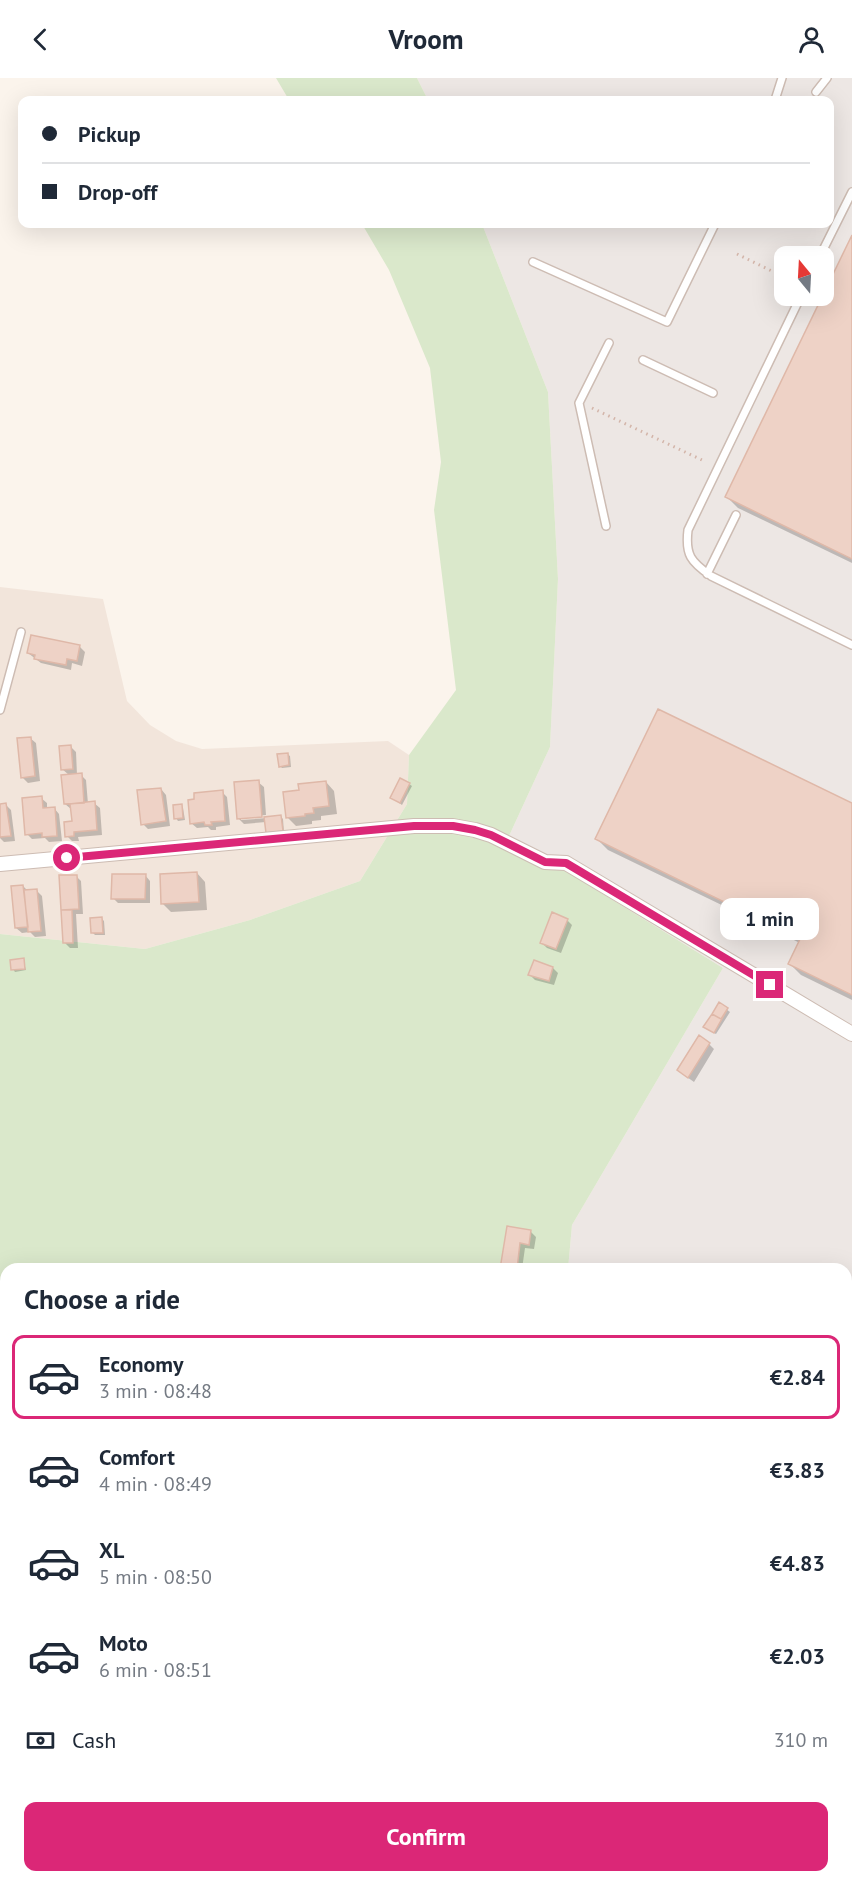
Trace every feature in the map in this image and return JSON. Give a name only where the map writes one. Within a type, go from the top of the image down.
[{"type":"street","points":[[0,864],[414,826],[453,826],[475,830],[491,835],[545,862],[566,863],[852,1034]]},
{"type":"lane","points":[[776,96],[782,78]]},
{"type":"lane","points":[[816,92],[827,78]]},
{"type":"lane","points":[[825,246],[852,192]]},
{"type":"lane","points":[[533,262],[667,321],[713,228]]},
{"type":"lane","points":[[796,306],[688,530],[686,544],[689,556],[707,574],[852,645]]},
{"type":"lane","points":[[606,526],[579,403],[609,343]]},
{"type":"lane","points":[[643,360],[713,393]]},
{"type":"lane","points":[[707,574],[736,515]]},
{"type":"lane","points":[[0,710],[21,632]]},
{"type":"path","points":[[737,254],[774,272]]},
{"type":"path","points":[[588,406],[702,460]]},
{"type":"shaded area","points":[[417,78],[852,78],[852,1263],[569,1263],[572,1225],[723,968],[509,836],[550,747],[558,579],[548,392],[484,228],[834,228],[834,96],[426,96]]},
{"type":"shaded area","points":[[0,587],[103,599],[127,701],[150,725],[176,741],[202,749],[388,741],[409,755],[407,804],[360,881],[250,920],[145,949],[0,934]]},
{"type":"green space","points":[[276,78],[417,78],[426,96],[287,96]]},
{"type":"green space","points":[[364,228],[484,228],[548,392],[558,579],[550,747],[509,836],[723,968],[572,1225],[569,1263],[0,1263],[0,934],[145,949],[250,920],[360,881],[407,804],[409,755],[456,690],[434,510],[441,462],[430,368],[389,270]]},
{"type":"building","points":[[852,235],[852,559],[725,497],[818,306],[834,306],[834,272]]},
{"type":"building","points":[[31,635],[80,645],[77,661],[67,659],[66,665],[34,659],[35,655],[27,653]]},
{"type":"building","points":[[658,709],[852,803],[852,995],[788,964],[800,939],[595,839]]},
{"type":"building","points":[[31,737],[35,776],[21,778],[17,738]]},
{"type":"building","points":[[71,745],[73,769],[61,770],[59,746]]},
{"type":"building","points":[[288,753],[289,765],[279,767],[277,754]]},
{"type":"building","points":[[82,773],[84,803],[64,804],[61,775]]},
{"type":"building","points":[[400,778],[410,783],[400,803],[390,798]]},
{"type":"building","points":[[259,780],[262,817],[237,819],[234,782]]},
{"type":"building","points":[[326,781],[329,806],[313,808],[314,813],[305,814],[305,816],[286,818],[283,792],[299,790],[298,784]]},
{"type":"building","points":[[161,788],[166,821],[141,825],[137,790]]},
{"type":"building","points":[[223,790],[225,821],[211,822],[212,825],[205,825],[204,822],[190,824],[188,800],[194,799],[194,793]]},
{"type":"building","points":[[42,796],[43,808],[55,807],[57,836],[42,837],[42,833],[25,835],[22,798]]},
{"type":"building","points":[[95,801],[97,830],[74,832],[74,836],[65,837],[64,822],[72,821],[70,804]]},
{"type":"building","points":[[6,803],[11,836],[0,837],[0,804]]},
{"type":"building","points":[[182,804],[183,818],[174,819],[173,805]]},
{"type":"building","points":[[281,815],[283,831],[266,833],[264,817]]},
{"type":"building","points":[[197,872],[199,902],[161,904],[160,874]]},
{"type":"building","points":[[112,874],[146,874],[145,899],[111,899]]},
{"type":"building","points":[[59,875],[77,875],[79,909],[61,910]]},
{"type":"building","points":[[23,885],[28,927],[15,928],[11,886]]},
{"type":"building","points":[[37,889],[41,931],[28,932],[24,890]]},
{"type":"building","points":[[61,910],[72,910],[73,943],[63,943]]},
{"type":"building","points":[[552,912],[568,919],[556,949],[540,943]]},
{"type":"building","points":[[102,917],[103,933],[91,933],[90,918]]},
{"type":"building","points":[[24,958],[25,969],[11,970],[10,960]]},
{"type":"building","points":[[534,960],[553,967],[549,981],[528,975]]},
{"type":"building","points":[[719,1002],[728,1008],[721,1019],[712,1014]]},
{"type":"building","points":[[728,1008],[714,1033],[703,1027],[712,1014],[721,1019]]},
{"type":"building","points":[[699,1035],[710,1043],[688,1078],[677,1070]]},
{"type":"building","points":[[507,1226],[531,1230],[529,1245],[520,1243],[518,1263],[501,1263]]},
{"type":"route","points":[[67,858],[414,826],[453,826],[491,835],[545,862],[566,863],[770,985]]}]
